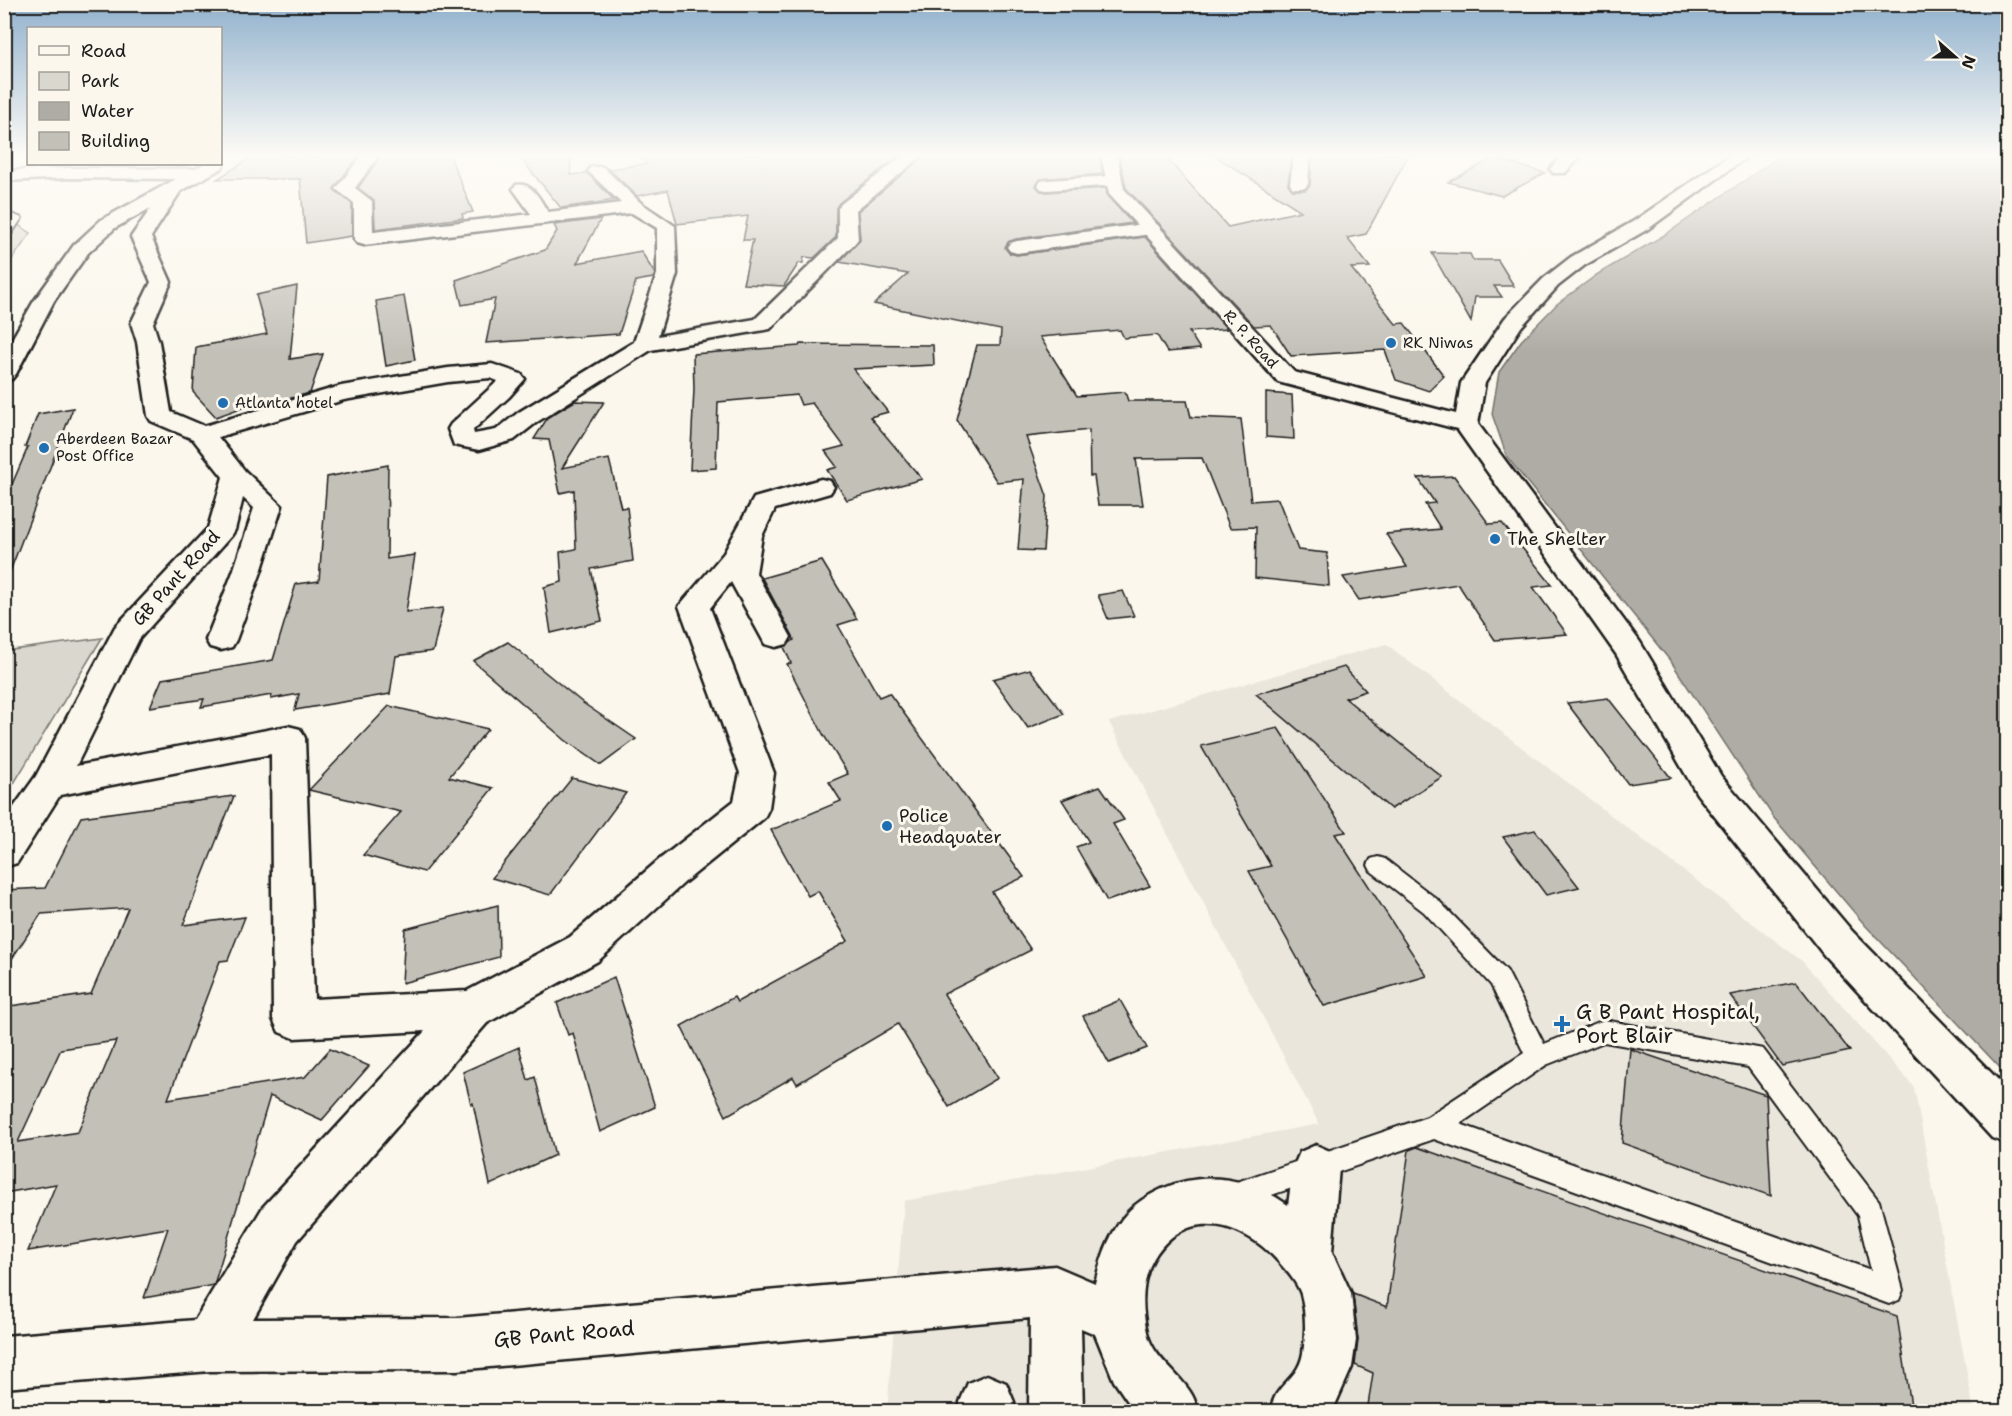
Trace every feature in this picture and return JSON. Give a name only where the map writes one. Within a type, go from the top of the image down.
[{"type":"street","points":[[4,374],[44,301],[81,249],[115,220]]},
{"type":"street","points":[[153,220],[141,237],[161,282],[142,323],[148,342],[160,416],[202,434],[236,477],[268,506],[247,572],[221,640]]},
{"type":"street","points":[[364,220],[364,239],[518,220]]},
{"type":"street","points":[[644,345],[667,274],[666,226],[656,220]]},
{"type":"street","points":[[202,434],[341,393],[448,375],[492,371],[513,379],[501,393],[474,412],[460,429],[464,440],[479,442],[505,435],[528,417],[644,345],[762,324],[848,239],[847,220]]},
{"type":"street","name":"R. P. Road","points":[[1143,220],[1286,377],[1466,424]]},
{"type":"street","points":[[1648,220],[1594,251],[1551,282],[1513,323],[1473,383],[1466,424],[1629,649],[1709,785],[1838,943],[2007,1122]]},
{"type":"street","points":[[1017,247],[1151,229]]},
{"type":"street","name":"GB Pant Road","points":[[4,852],[49,784],[126,634],[221,530],[236,477]]},
{"type":"street","points":[[776,637],[741,573],[750,536],[764,504],[821,487]]},
{"type":"street","points":[[210,1345],[280,1224],[472,1010],[584,949],[673,870],[752,808],[757,773],[694,606],[717,583],[750,536]]},
{"type":"street","points":[[49,784],[288,738],[294,1019],[472,1010]]},
{"type":"street","points":[[1307,1256],[1316,1168]]},
{"type":"street","points":[[1172,1412],[1141,1377],[1128,1353],[1118,1318],[1119,1280],[1132,1246],[1153,1220],[1182,1205],[1216,1201],[1249,1209],[1281,1228],[1307,1256],[1325,1291],[1332,1331],[1326,1369],[1308,1402],[1296,1412]]},
{"type":"street","points":[[1055,1291],[1056,1412]]},
{"type":"street","name":"GB Pant Road","points":[[4,1362],[210,1345],[457,1344],[1055,1291],[1118,1318]]},
{"type":"lane","points":[[4,237],[16,220]]},
{"type":"lane","points":[[1378,865],[1431,906],[1499,978],[1538,1057]]},
{"type":"lane","points":[[1216,1201],[1434,1127],[1538,1057],[1604,1031],[1755,1057],[1870,1210],[1889,1290],[1434,1127]]},
{"type":"shaded area","name":"G B Pant Hospital, Port Blair","points":[[1386,644],[1802,961],[1914,1087],[1974,1411],[887,1412],[904,1201],[1319,1124],[1109,722]]},
{"type":"green space","points":[[5,220],[10,220],[31,233],[5,269]]},
{"type":"green space","points":[[102,638],[5,798],[5,651]]},
{"type":"water","points":[[1686,220],[2007,220],[2007,1075],[1865,925],[1774,818],[1672,663],[1507,457],[1492,414],[1499,372],[1521,341],[1557,304],[1598,274]]},
{"type":"building","points":[[304,220],[352,220],[352,236],[306,243]]},
{"type":"building","points":[[375,220],[446,220],[375,229]]},
{"type":"building","points":[[600,220],[577,263],[641,251],[655,274],[653,278],[636,281],[619,334],[486,343],[495,299],[462,305],[456,280],[545,250],[557,231],[554,225]]},
{"type":"building","points":[[676,220],[712,220],[677,224]]},
{"type":"building","points":[[747,220],[836,220],[836,237],[814,258],[804,257],[803,263],[799,263],[784,286],[743,284],[753,240],[743,240]]},
{"type":"building","points":[[859,220],[1129,220],[1132,223],[1016,239],[1008,242],[1005,248],[1009,253],[1017,255],[1145,237],[1227,329],[1189,332],[1200,349],[1167,352],[1157,335],[1124,338],[1120,330],[1040,337],[1077,396],[1125,392],[1128,401],[1187,401],[1191,417],[1241,419],[1251,501],[1278,499],[1298,550],[1327,553],[1329,586],[1255,578],[1256,527],[1230,528],[1202,458],[1136,459],[1143,505],[1098,505],[1094,476],[1090,476],[1089,430],[1026,437],[1047,496],[1043,551],[1018,550],[1024,479],[997,482],[957,420],[977,345],[1000,345],[1001,330],[874,304],[908,274],[839,262],[860,240]]},
{"type":"building","points":[[1156,220],[1222,220],[1228,227],[1260,220],[1373,220],[1366,234],[1347,238],[1370,267],[1351,268],[1396,324],[1404,323],[1444,376],[1429,391],[1396,380],[1385,350],[1291,356],[1271,325],[1254,326]]},
{"type":"building","points":[[1432,253],[1470,254],[1473,260],[1498,260],[1514,286],[1494,286],[1502,297],[1475,297],[1471,322]]},
{"type":"building","points":[[297,286],[290,359],[323,354],[310,393],[284,400],[252,404],[216,417],[193,392],[196,347],[267,334],[256,295]]},
{"type":"building","points":[[404,296],[415,360],[386,366],[376,301]]},
{"type":"building","points":[[800,344],[933,345],[934,365],[853,369],[888,412],[870,417],[922,479],[847,500],[827,470],[837,467],[825,451],[844,446],[812,403],[801,405],[797,395],[718,402],[716,468],[690,470],[694,389],[693,354],[799,346]]},
{"type":"building","points":[[1266,393],[1292,395],[1294,439],[1266,437]]},
{"type":"building","points":[[575,401],[604,402],[562,468],[609,459],[621,508],[627,507],[633,561],[591,569],[602,621],[551,633],[544,587],[562,582],[560,552],[576,549],[574,490],[560,493],[549,440],[534,439],[548,417]]},
{"type":"building","points":[[73,408],[7,579],[4,579],[4,503],[28,447],[25,447],[38,414]]},
{"type":"building","points":[[388,465],[387,559],[415,555],[406,612],[443,608],[433,651],[396,656],[390,694],[295,710],[299,694],[271,699],[272,695],[201,707],[204,699],[150,707],[162,679],[273,660],[296,584],[319,581],[327,477]]},
{"type":"building","points":[[1454,476],[1489,524],[1502,523],[1552,585],[1533,587],[1567,634],[1495,640],[1458,584],[1359,600],[1343,577],[1407,567],[1386,534],[1441,529],[1425,504],[1435,503],[1418,478]]},
{"type":"building","points":[[822,561],[857,619],[838,625],[879,697],[889,693],[1024,877],[992,892],[1031,950],[944,994],[998,1078],[949,1107],[898,1024],[797,1084],[793,1077],[726,1116],[681,1026],[734,997],[737,1002],[848,941],[818,891],[808,896],[771,830],[841,801],[829,782],[848,774],[823,734],[787,664],[791,663],[784,647],[794,640],[793,636],[762,578]]},
{"type":"building","points":[[1123,591],[1134,616],[1108,619],[1098,595]]},
{"type":"building","points":[[508,642],[583,703],[636,739],[601,765],[565,740],[473,661]]},
{"type":"building","points":[[1344,667],[1366,691],[1345,698],[1442,777],[1391,809],[1256,694]]},
{"type":"building","points":[[1030,669],[1064,714],[1028,728],[993,679]]},
{"type":"building","points":[[1608,698],[1671,778],[1628,784],[1567,703]]},
{"type":"building","points":[[389,706],[488,729],[449,777],[493,788],[424,872],[363,855],[401,812],[309,790]]},
{"type":"building","points":[[1278,728],[1346,832],[1335,834],[1427,976],[1324,1006],[1249,871],[1271,866],[1201,746]]},
{"type":"building","points":[[572,778],[626,793],[550,895],[492,878]]},
{"type":"building","points":[[1100,786],[1124,820],[1113,824],[1150,886],[1107,901],[1076,847],[1089,842],[1062,800]]},
{"type":"building","points":[[234,796],[183,925],[245,917],[228,960],[220,961],[168,1099],[305,1077],[330,1049],[369,1066],[322,1120],[270,1096],[214,1285],[144,1298],[168,1228],[28,1251],[56,1184],[4,1193],[4,1007],[91,994],[128,908],[41,914],[4,971],[4,890],[45,888],[81,817]],"holes":[[[116,1041],[78,1132],[18,1142],[61,1049]]]},
{"type":"building","points":[[1535,830],[1579,887],[1546,895],[1503,837]]},
{"type":"building","points":[[498,905],[499,957],[402,983],[405,929]]},
{"type":"building","points":[[614,977],[655,1107],[600,1132],[573,1033],[568,1035],[557,1003]]},
{"type":"building","points":[[1796,982],[1850,1051],[1782,1066],[1730,995]]},
{"type":"building","points":[[1120,1000],[1147,1048],[1109,1063],[1083,1016]]},
{"type":"building","points":[[519,1047],[528,1080],[535,1077],[555,1155],[490,1185],[473,1103],[471,1104],[463,1072]]},
{"type":"building","points":[[1630,1049],[1766,1095],[1771,1196],[1622,1143]]},
{"type":"building","points":[[1417,1147],[1897,1316],[1912,1412],[1367,1412],[1373,1373],[1355,1365],[1358,1340],[1353,1294],[1387,1307],[1409,1150]]},
{"type":"place","name":"RK Niwas","points":[[1391,343]]},
{"type":"place","name":"Atlanta hotel","points":[[223,403]]},
{"type":"place","name":"Aberdeen Bazar Post Office","points":[[44,448]]},
{"type":"place","name":"The Shelter","points":[[1495,539]]},
{"type":"place","name":"Police Headquater","points":[[887,826]]},
{"type":"place","name":"G B Pant Hospital, Port Blair","points":[[1562,1024]]}]
